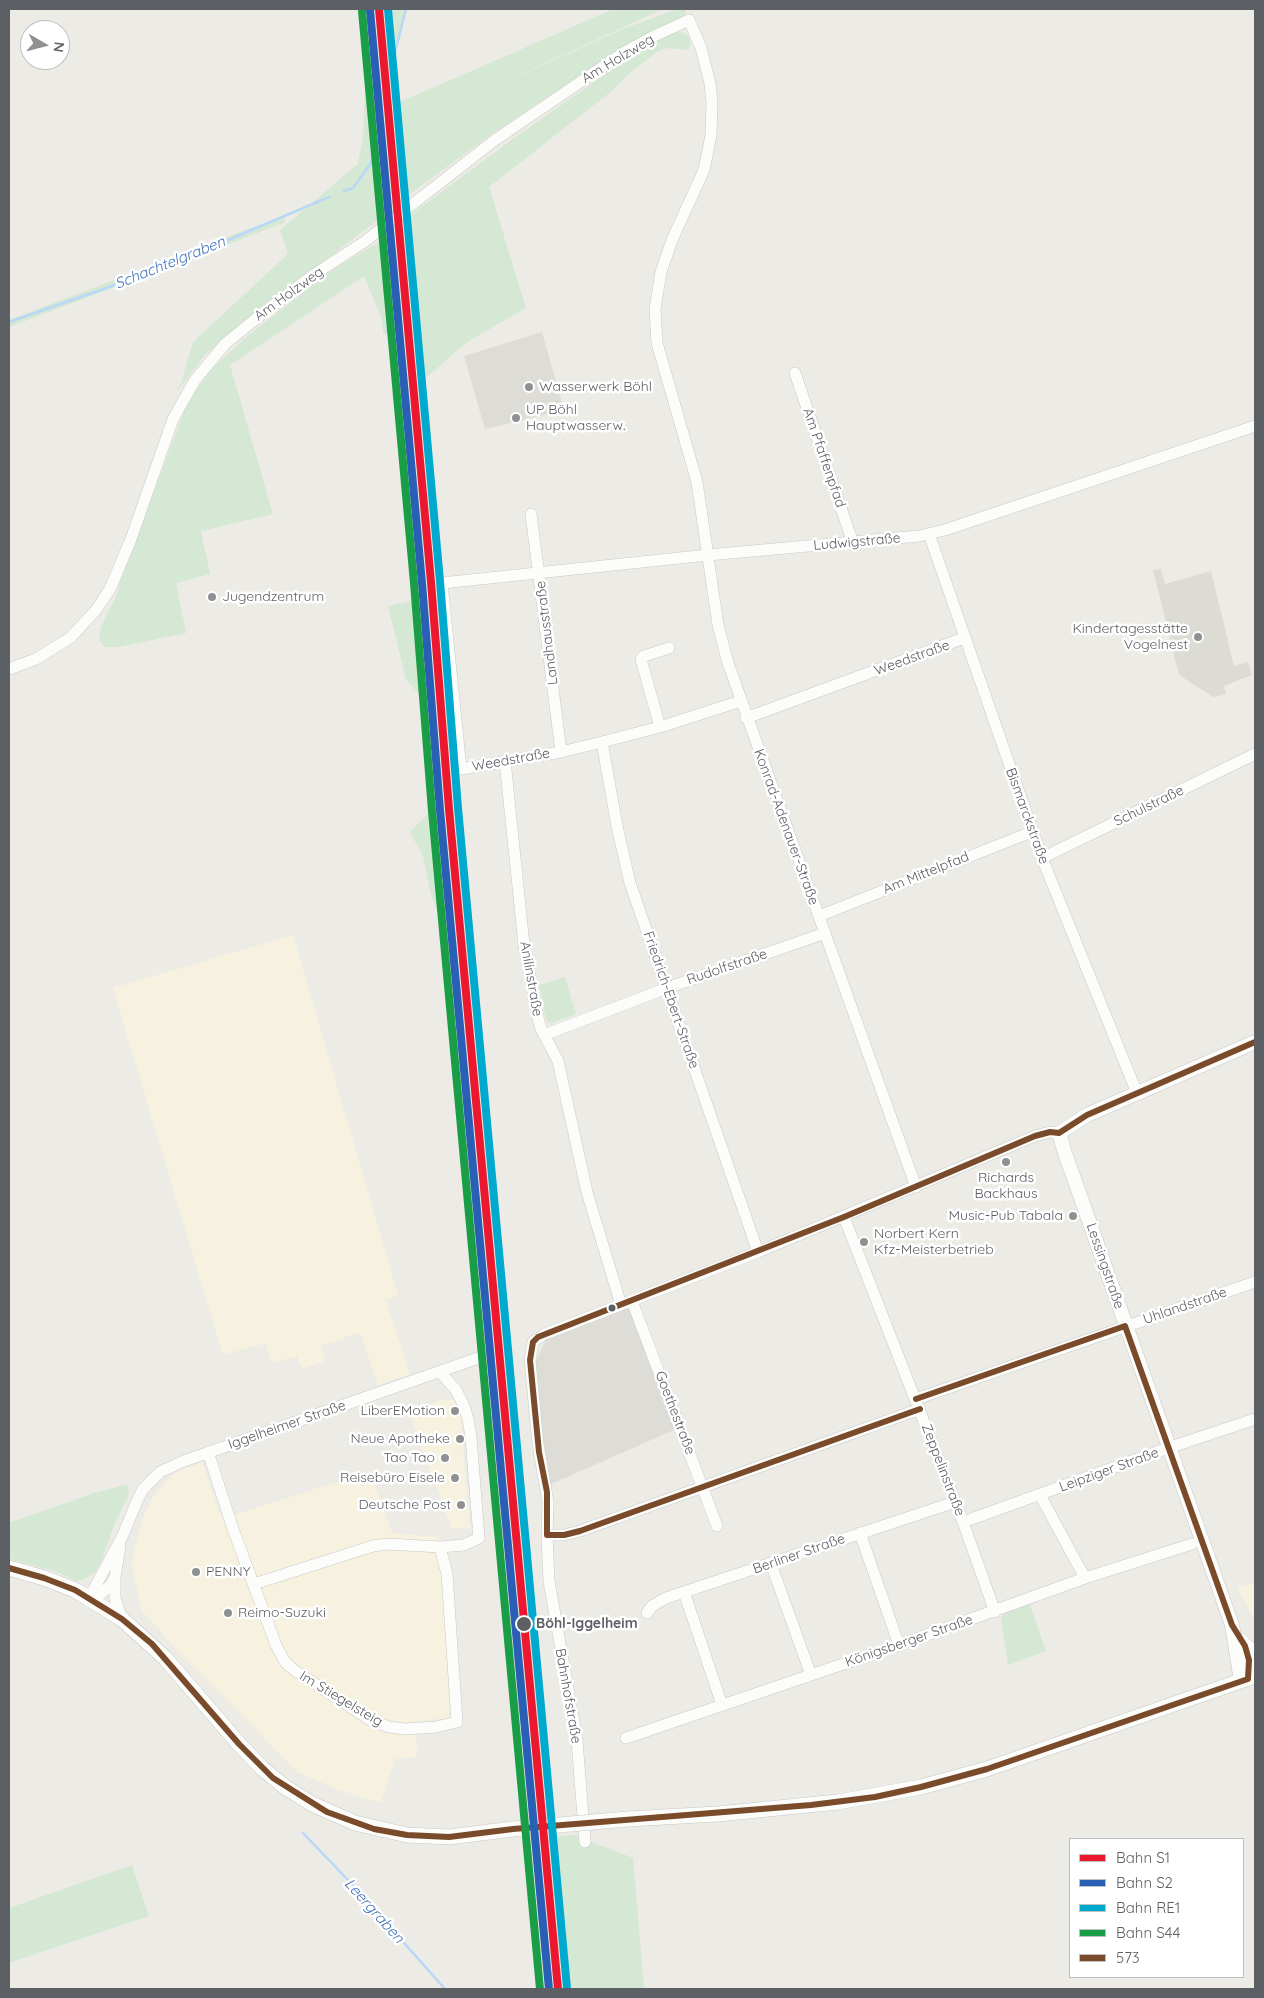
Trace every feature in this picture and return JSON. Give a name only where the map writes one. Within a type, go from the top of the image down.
[{"type":"main road","points":[[9,1568],[44,1578],[89,1598],[122,1619],[165,1658],[239,1744],[285,1787],[312,1804],[355,1823],[408,1835],[449,1837],[513,1829],[628,1819],[718,1814],[838,1802],[921,1787],[996,1766],[1248,1679]]},
{"type":"street","name":"Am Holzweg","points":[[9,669],[36,659],[70,638],[91,616],[110,589],[132,538],[173,419],[195,380],[208,362],[236,335],[315,274],[364,242],[495,140],[574,85],[630,49],[689,20]]},
{"type":"street","name":"Konrad-Adenauer-Straße","points":[[689,20],[701,48],[710,82],[711,135],[704,170],[666,256],[661,272],[655,309],[655,326],[662,363],[701,502],[718,625],[740,701],[916,1187]]},
{"type":"street","name":"Am Pfaffenpfad","points":[[795,374],[853,542]]},
{"type":"street","name":"Ludwigstraße","points":[[442,583],[928,534],[1255,426]]},
{"type":"street","name":"Landhausstraße","points":[[531,514],[540,573],[561,752]]},
{"type":"street","name":"Bismarckstraße","points":[[928,534],[1042,858],[1137,1093]]},
{"type":"street","name":"Weedstraße","points":[[442,583],[461,768],[561,752],[660,727],[740,701]]},
{"type":"street","name":"Weedstraße","points":[[746,718],[964,638]]},
{"type":"street","points":[[660,727],[641,659],[644,656],[669,648]]},
{"type":"street","name":"Friedrich-Ebert-Straße","points":[[602,742],[616,826],[630,883],[758,1252]]},
{"type":"street","name":"Schulstraße","points":[[1042,858],[1255,754]]},
{"type":"street","name":"Anilinstraße","points":[[505,761],[524,944],[538,1018],[544,1035],[558,1061],[587,1192],[626,1303]]},
{"type":"street","name":"Am Mittelpfad","points":[[819,916],[1034,831]]},
{"type":"street","name":"Rudolfstraße","points":[[544,1035],[667,988],[825,933]]},
{"type":"street","points":[[1060,1133],[1086,1115],[1255,1042]]},
{"type":"street","name":"Bahnhofstraße","points":[[585,1842],[577,1740],[552,1606],[547,1535],[548,1502],[538,1452],[530,1360],[533,1342],[545,1334],[758,1252],[1035,1136],[1050,1132],[1060,1133]]},
{"type":"street","name":"Lessingstraße","points":[[1060,1133],[1064,1153],[1232,1625],[1248,1679]]},
{"type":"street","name":"Zeppelinstraße","points":[[844,1217],[956,1502],[995,1612]]},
{"type":"street","name":"Uhlandstraße","points":[[547,1535],[564,1535],[580,1531],[1125,1326],[1255,1282]]},
{"type":"street","name":"Goethestraße","points":[[626,1303],[703,1486],[716,1526]]},
{"type":"street","name":"Iggelheimer Straße","points":[[122,1535],[143,1489],[152,1479],[170,1466],[481,1357]]},
{"type":"street","points":[[254,1584],[373,1546],[387,1544],[440,1547],[464,1544],[479,1538],[468,1419],[456,1390],[440,1372]]},
{"type":"street","points":[[1252,1420],[1255,1432]]},
{"type":"street","name":"Leipziger Straße","points":[[963,1522],[1168,1448],[1252,1420]]},
{"type":"street","name":"Im Stiegelsteig","points":[[208,1452],[233,1529],[276,1645],[285,1662],[294,1670],[355,1710],[380,1724],[405,1729],[452,1725],[458,1722],[447,1574],[440,1547]]},
{"type":"street","points":[[1040,1495],[1085,1578]]},
{"type":"street","name":"Berliner Straße","points":[[647,1613],[657,1603],[684,1592],[956,1502]]},
{"type":"street","points":[[860,1533],[899,1645]]},
{"type":"street","points":[[122,1535],[115,1576],[115,1598],[122,1619]]},
{"type":"street","points":[[89,1598],[122,1535]]},
{"type":"street","name":"Königsberger Straße","points":[[626,1738],[995,1612],[1085,1578],[1192,1544]]},
{"type":"street","points":[[771,1564],[811,1675]]},
{"type":"street","points":[[89,1598],[105,1592],[115,1576]]},
{"type":"street","points":[[684,1592],[722,1705]]},
{"type":"street","name":"Lessingstraße","points":[[1232,1625],[1250,1649],[1248,1679]]},
{"type":"shaded area","points":[[542,332],[564,410],[485,429],[464,356]]},
{"type":"shaded area","name":"Kindertagesstätte Vogelnest","points":[[1161,569],[1165,584],[1211,571],[1234,666],[1248,662],[1252,675],[1224,686],[1226,694],[1213,697],[1179,675],[1153,570]]},
{"type":"shaded area","points":[[293,935],[398,1295],[386,1300],[410,1374],[378,1385],[360,1332],[321,1346],[325,1361],[302,1369],[297,1356],[271,1363],[266,1343],[223,1355],[113,988]]},
{"type":"shaded area","points":[[630,1306],[676,1429],[551,1484],[544,1457],[533,1367],[548,1336]]},
{"type":"shaded area","points":[[459,1399],[470,1528],[452,1529],[409,1413],[440,1400]]},
{"type":"shaded area","points":[[202,1462],[222,1519],[370,1471],[392,1533],[439,1537],[454,1717],[416,1722],[417,1757],[395,1759],[381,1803],[339,1790],[297,1772],[175,1648],[142,1611],[132,1567],[136,1542],[144,1515],[151,1500],[164,1483],[178,1471]]},
{"type":"shaded area","points":[[1255,1582],[1255,1621],[1237,1588]]},
{"type":"green space","points":[[390,9],[407,9],[393,49]]},
{"type":"green space","points":[[614,9],[663,9],[463,101],[625,28],[678,9],[686,10],[684,16],[620,49],[496,131],[403,199],[395,104]]},
{"type":"green space","points":[[368,17],[373,59],[383,203],[386,214],[247,319],[206,354],[177,391],[182,381],[193,342],[288,254],[280,230],[358,164],[363,137]]},
{"type":"green space","points":[[681,32],[688,36],[691,42],[688,50],[668,48],[658,51],[631,72],[613,90],[489,187],[526,308],[467,342],[419,384],[404,220],[510,141],[621,63],[670,33]]},
{"type":"green space","points":[[285,215],[284,223],[9,327],[9,320]]},
{"type":"green space","points":[[389,236],[396,328],[384,335],[381,317],[364,276],[230,365],[273,514],[201,531],[210,574],[176,583],[186,633],[119,647],[105,647],[99,640],[101,627],[117,594],[188,401],[211,370],[246,337],[329,272]]},
{"type":"green space","points":[[419,599],[429,704],[406,680],[388,606]]},
{"type":"green space","points":[[438,804],[448,914],[440,916],[431,895],[423,856],[410,832]]},
{"type":"green space","points":[[565,977],[576,1014],[552,1023],[548,1022],[539,985]]},
{"type":"green space","points":[[124,1485],[128,1486],[129,1494],[114,1525],[101,1562],[96,1571],[85,1579],[76,1581],[55,1571],[9,1559],[9,1523],[94,1493]]},
{"type":"green space","points":[[1029,1602],[1046,1651],[1008,1665],[1001,1618],[1005,1611]]},
{"type":"green space","points":[[574,1835],[633,1858],[644,1989],[565,1989],[549,1837]]},
{"type":"green space","points":[[132,1865],[149,1916],[9,1963],[9,1908]]},
{"type":"waterway","name":"Schachtelgraben","points":[[395,52],[406,9]]},
{"type":"waterway","name":"Schachtelgraben","points":[[344,191],[353,188],[371,163],[372,158]]},
{"type":"waterway","name":"Schachtelgraben","points":[[9,322],[158,270],[329,197]]},
{"type":"waterway","name":"Leergraben","points":[[303,1833],[349,1881],[445,1989]]},
{"type":"rail line","name":"S1","points":[[379,9],[431,582],[449,809],[558,1989]]},
{"type":"rail line","name":"RE1","points":[[388,9],[440,581],[458,808],[567,1988]]},
{"type":"rail line","name":"S2","points":[[370,10],[422,583],[440,810],[549,1989]]},
{"type":"rail line","name":"S44","points":[[362,11],[414,583],[432,811],[540,1989]]},
{"type":"transit line","name":"573","points":[[1059,1133],[1087,1115],[1255,1042]]},
{"type":"transit line","name":"573","points":[[547,1535],[547,1492],[539,1452],[530,1360],[533,1342],[538,1337],[844,1217],[1035,1136],[1050,1132],[1059,1133]]},
{"type":"transit line","name":"573","points":[[916,1399],[1125,1326]]},
{"type":"transit line","name":"573","points":[[9,1568],[44,1578],[75,1590],[122,1619],[152,1644],[239,1744],[273,1778],[327,1812],[374,1829],[407,1835],[449,1837],[513,1829],[811,1805],[875,1797],[987,1769],[1248,1679],[1249,1660],[1245,1646],[1232,1625],[1125,1326]]},
{"type":"transit line","name":"573","points":[[547,1535],[564,1535],[580,1531],[920,1409]]},
{"type":"place","name":"Wasserwerk Böhl","points":[[529,387]]},
{"type":"place","name":"UP Böhl Hauptwasserw.","points":[[516,418]]},
{"type":"place","name":"Jugendzentrum","points":[[212,597]]},
{"type":"place","name":"Kindertagesstätte Vogelnest","points":[[1198,637]]},
{"type":"place","name":"Richards Backhaus","points":[[1006,1162]]},
{"type":"place","name":"Music-Pub Tabala","points":[[1073,1216]]},
{"type":"place","name":"Norbert Kern Kfz-Meisterbetrieb","points":[[864,1242]]},
{"type":"place","name":"LiberEMotion","points":[[455,1411]]},
{"type":"place","name":"Neue Apotheke","points":[[460,1439]]},
{"type":"place","name":"Tao Tao","points":[[445,1458]]},
{"type":"place","name":"Reisebüro Eisele","points":[[455,1478]]},
{"type":"place","name":"Deutsche Post","points":[[461,1505]]},
{"type":"place","name":"PENNY","points":[[196,1572]]},
{"type":"place","name":"Reimo-Suzuki","points":[[228,1613]]},
{"type":"place","name":"Böhl-Iggelheim","points":[[524,1624]]}]
